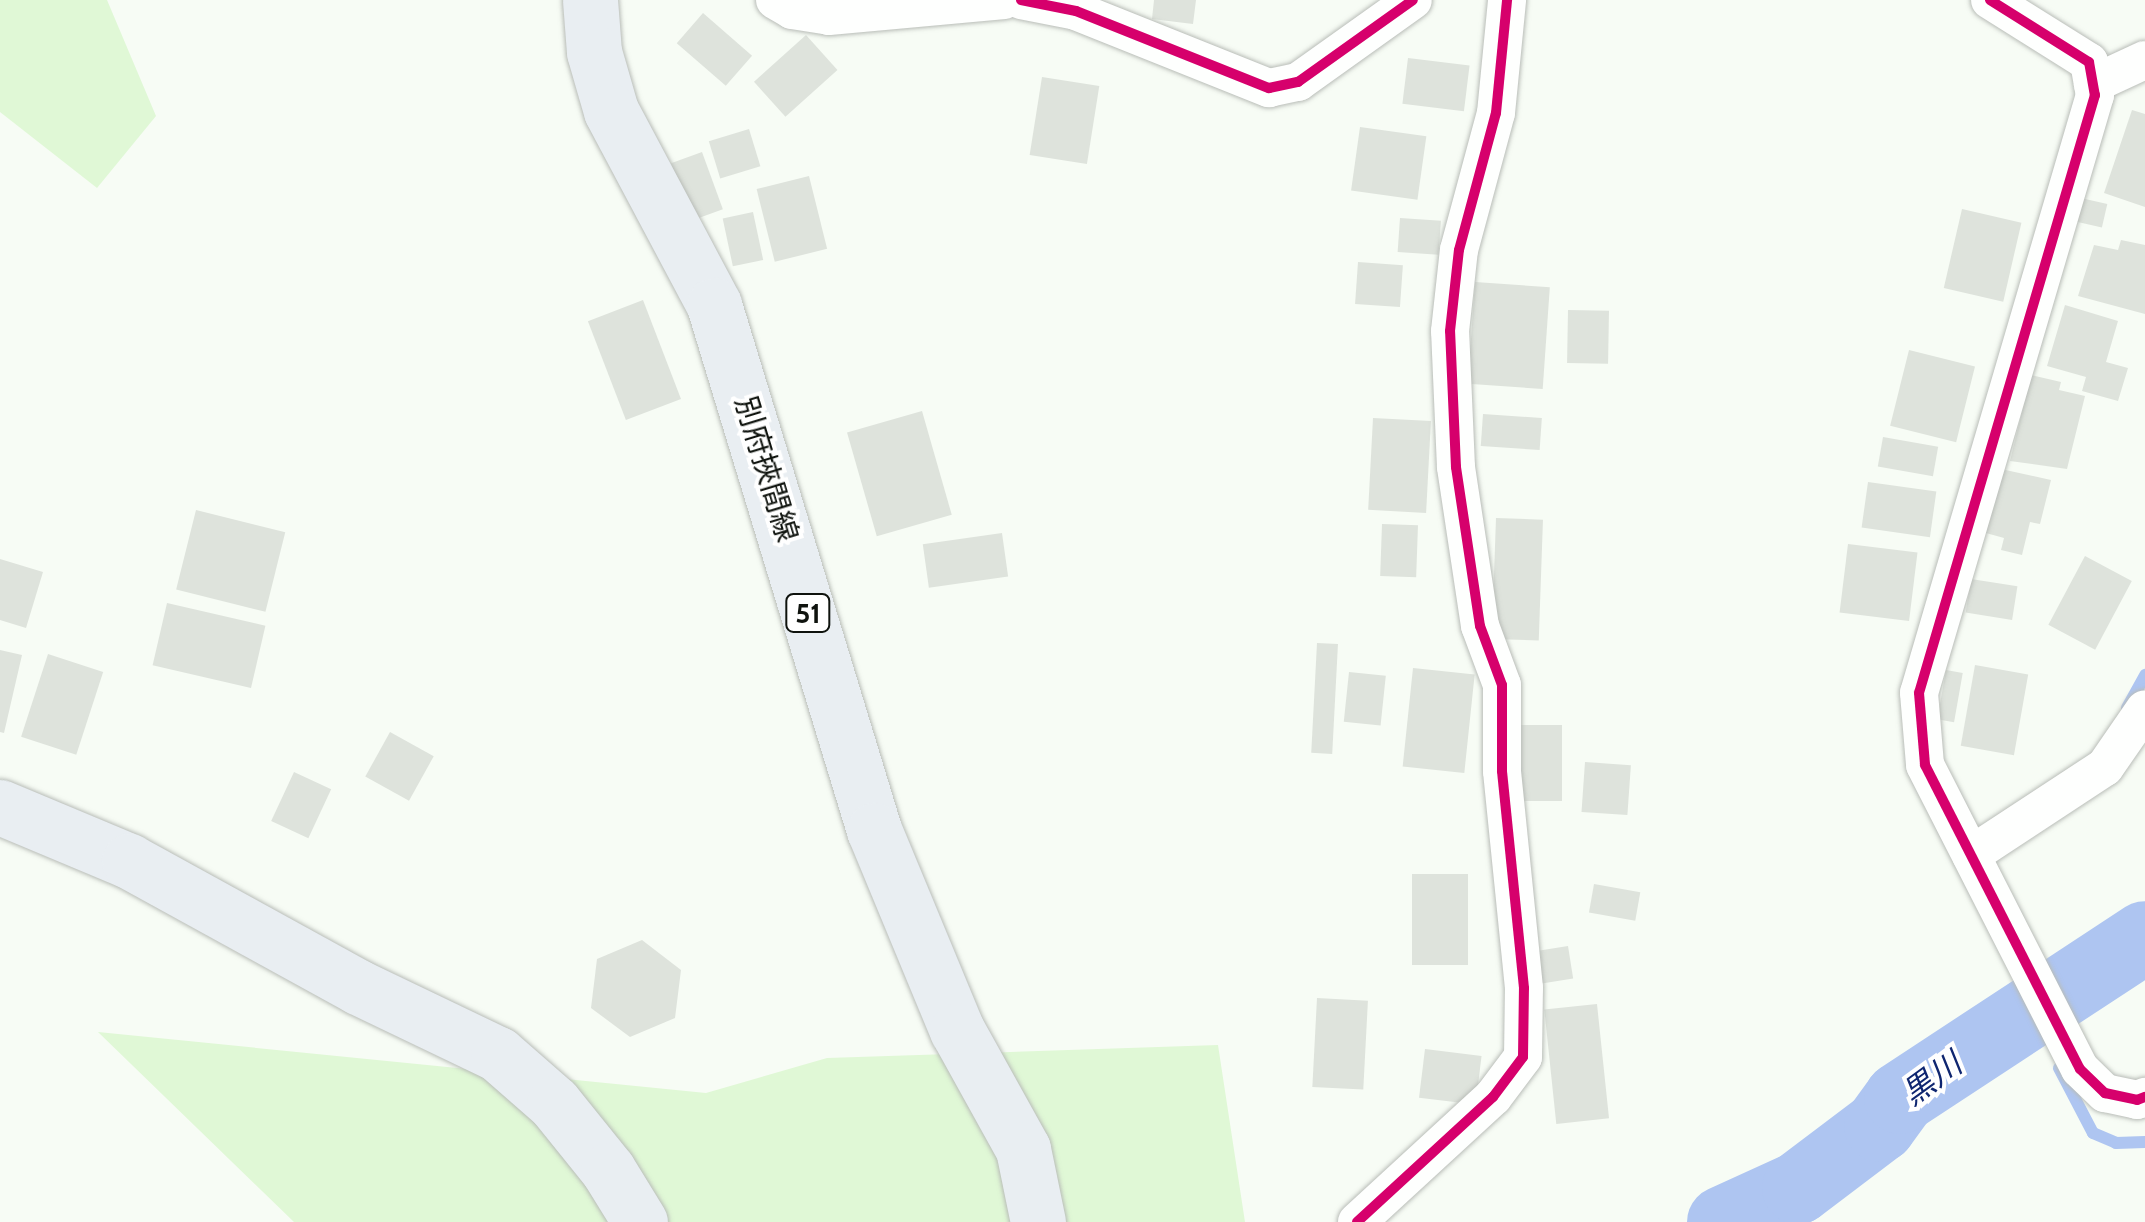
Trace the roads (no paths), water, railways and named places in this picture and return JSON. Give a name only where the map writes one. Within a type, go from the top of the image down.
[{"type":"main road","name":"別府挾間線","points":[[590,0],[594,52],[611,111],[714,304],[874,830],[957,1030],[1024,1149],[1038,1222]]},
{"type":"main road","points":[[0,807],[129,861],[358,987],[498,1054],[554,1103],[608,1170],[640,1222]]},
{"type":"street","points":[[775,0],[792,10],[829,16],[1004,0]]},
{"type":"street","points":[[1022,0],[1076,11],[1269,88],[1298,82],[1413,0]]},
{"type":"street","points":[[1357,1222],[1492,1097],[1523,1058],[1524,988],[1502,771],[1502,685],[1480,626],[1456,467],[1450,331],[1458,250],[1496,113],[1507,0]]},
{"type":"street","points":[[1990,0],[2089,62],[2095,96],[1919,693],[1925,766],[2080,1069],[2105,1093],[2137,1100],[2145,1096]]},
{"type":"street","points":[[2093,84],[2145,60]]},
{"type":"street","points":[[1971,855],[2105,767],[2145,709]]},
{"type":"waterway","points":[[2127,708],[2145,675]]},
{"type":"waterway","name":"黒川","points":[[1723,1222],[1798,1188],[1880,1126],[1900,1098],[2145,937]]},
{"type":"waterway","points":[[2059,1068],[2093,1133],[2116,1143],[2145,1142]]}]
